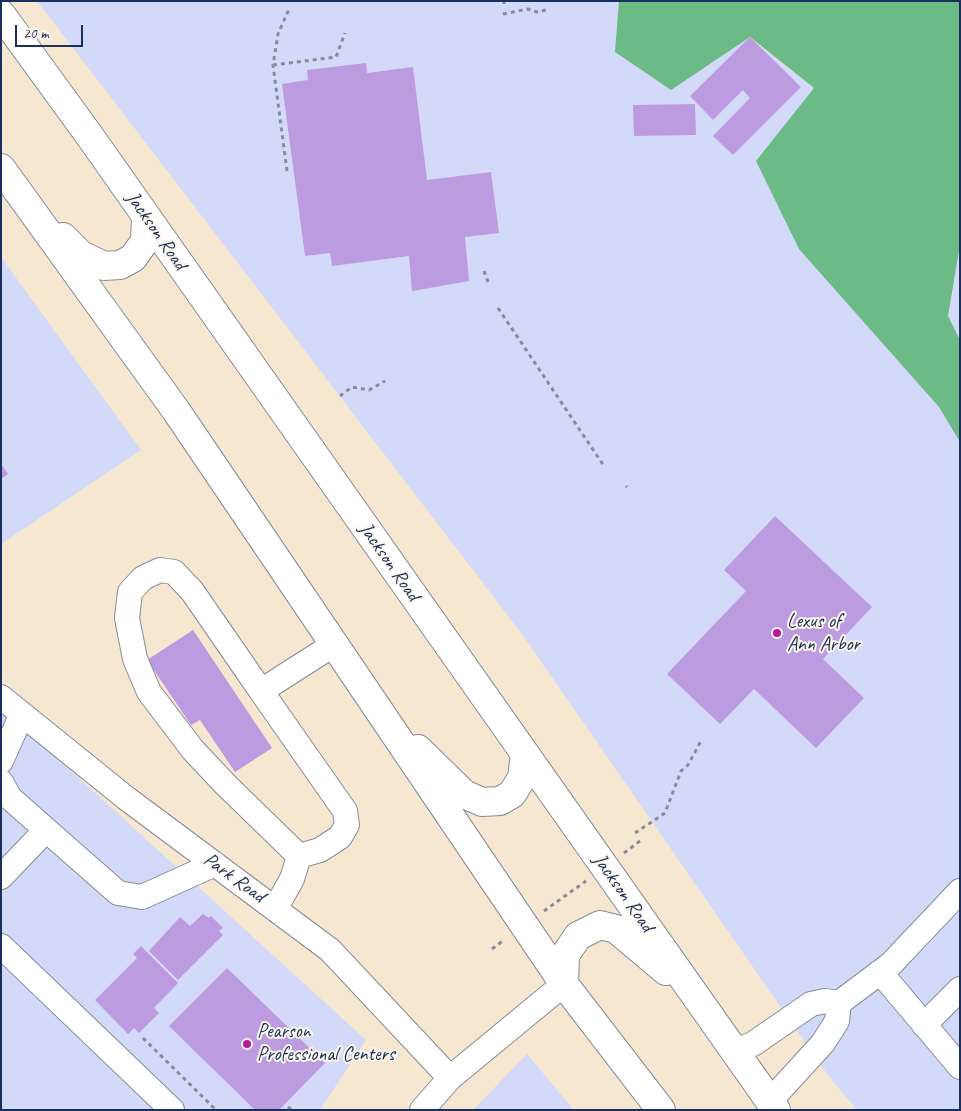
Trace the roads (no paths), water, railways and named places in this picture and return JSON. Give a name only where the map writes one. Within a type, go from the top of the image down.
[{"type":"main road","name":"Jackson Road","points":[[1,14],[773,1105]]},
{"type":"main road","points":[[1,168],[177,412],[564,984],[661,1110]]},
{"type":"main road","points":[[27,203],[81,255],[104,266],[120,265],[133,258],[145,241],[146,217]]},
{"type":"main road","points":[[373,704],[464,794],[482,802],[500,801],[512,794],[522,778],[525,754]]},
{"type":"main road","points":[[564,984],[565,955],[578,936],[600,925],[616,929],[697,998]]},
{"type":"street","points":[[160,570],[174,572],[192,591],[345,811],[347,825],[340,837],[320,850],[299,856],[193,750],[149,692],[135,659],[127,618],[130,592],[142,578],[160,570]]},
{"type":"street","points":[[261,690],[333,645]]},
{"type":"street","name":"Park Road","points":[[1,696],[126,798],[330,950],[450,1078]]},
{"type":"street","points":[[1,761],[22,714]]},
{"type":"street","points":[[1,782],[10,798],[118,893],[142,897],[215,864]]},
{"type":"street","points":[[1,877],[46,830]]},
{"type":"street","points":[[275,908],[292,879],[299,856]]},
{"type":"street","points":[[735,1051],[753,1044],[811,1004],[825,1001],[839,1003],[891,964],[960,891]]},
{"type":"street","points":[[1,946],[172,1110]]},
{"type":"street","points":[[880,972],[960,1067]]},
{"type":"street","points":[[422,1110],[450,1078],[564,984]]},
{"type":"street","points":[[924,1025],[960,989]]},
{"type":"street","points":[[773,1105],[823,1043],[837,1022],[839,1003]]},
{"type":"place","name":"Lexus of Ann Arbor","points":[[777,633]]},
{"type":"place","name":"Pearson Professional Centers","points":[[247,1044]]}]
